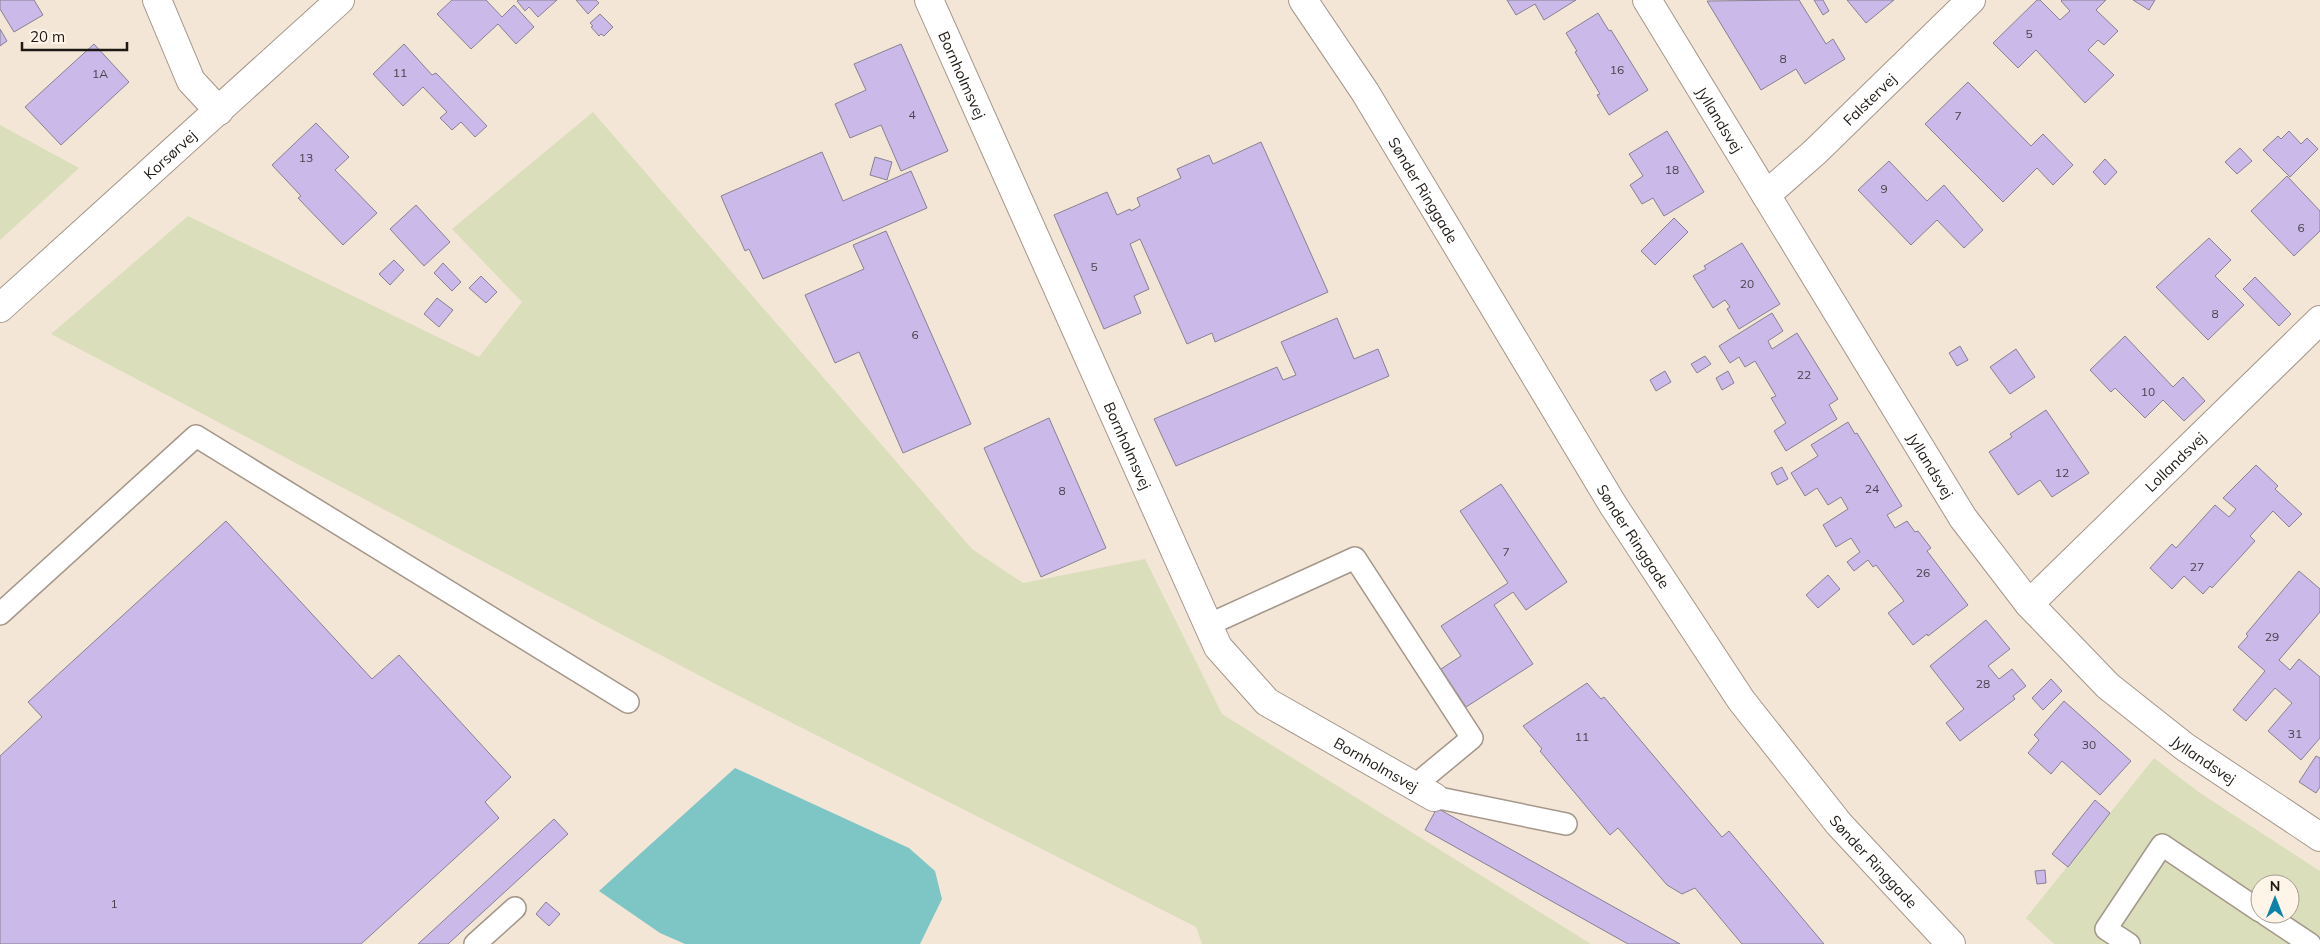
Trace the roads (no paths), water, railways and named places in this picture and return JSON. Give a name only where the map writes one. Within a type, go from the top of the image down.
[{"type":"street","points":[[157,0],[191,81],[219,111]]},
{"type":"street","name":"Korsørvej","points":[[0,308],[340,0]]},
{"type":"street","name":"Bornholmsvej","points":[[930,0],[1218,647],[1267,702],[1424,791]]},
{"type":"street","name":"Sønder Ringgade","points":[[1303,0],[1365,92]]},
{"type":"street","name":"Sønder Ringgade","points":[[1315,0],[1365,92],[1613,505],[1742,700],[1839,824],[1951,944]]},
{"type":"street","name":"Jyllandsvej","points":[[1647,0],[1963,518],[2029,604],[2116,692],[2185,747],[2320,837]]},
{"type":"street","name":"Falstervej","points":[[1766,195],[1815,152],[1972,0]]},
{"type":"street","name":"Lollandsvej","points":[[2029,604],[2320,320]]},
{"type":"lane","points":[[0,614],[196,436],[628,702]]},
{"type":"lane","points":[[1208,625],[1355,558],[1472,738],[1424,791],[1566,824]]},
{"type":"lane","points":[[2129,944],[2106,929],[2162,845],[2250,904]]},
{"type":"lane","points":[[475,944],[515,908]]},
{"type":"lane","points":[[2280,924],[2310,944]]},
{"type":"water","points":[[735,768],[909,848],[935,871],[942,899],[920,944],[685,944],[660,933],[599,891]]}]
